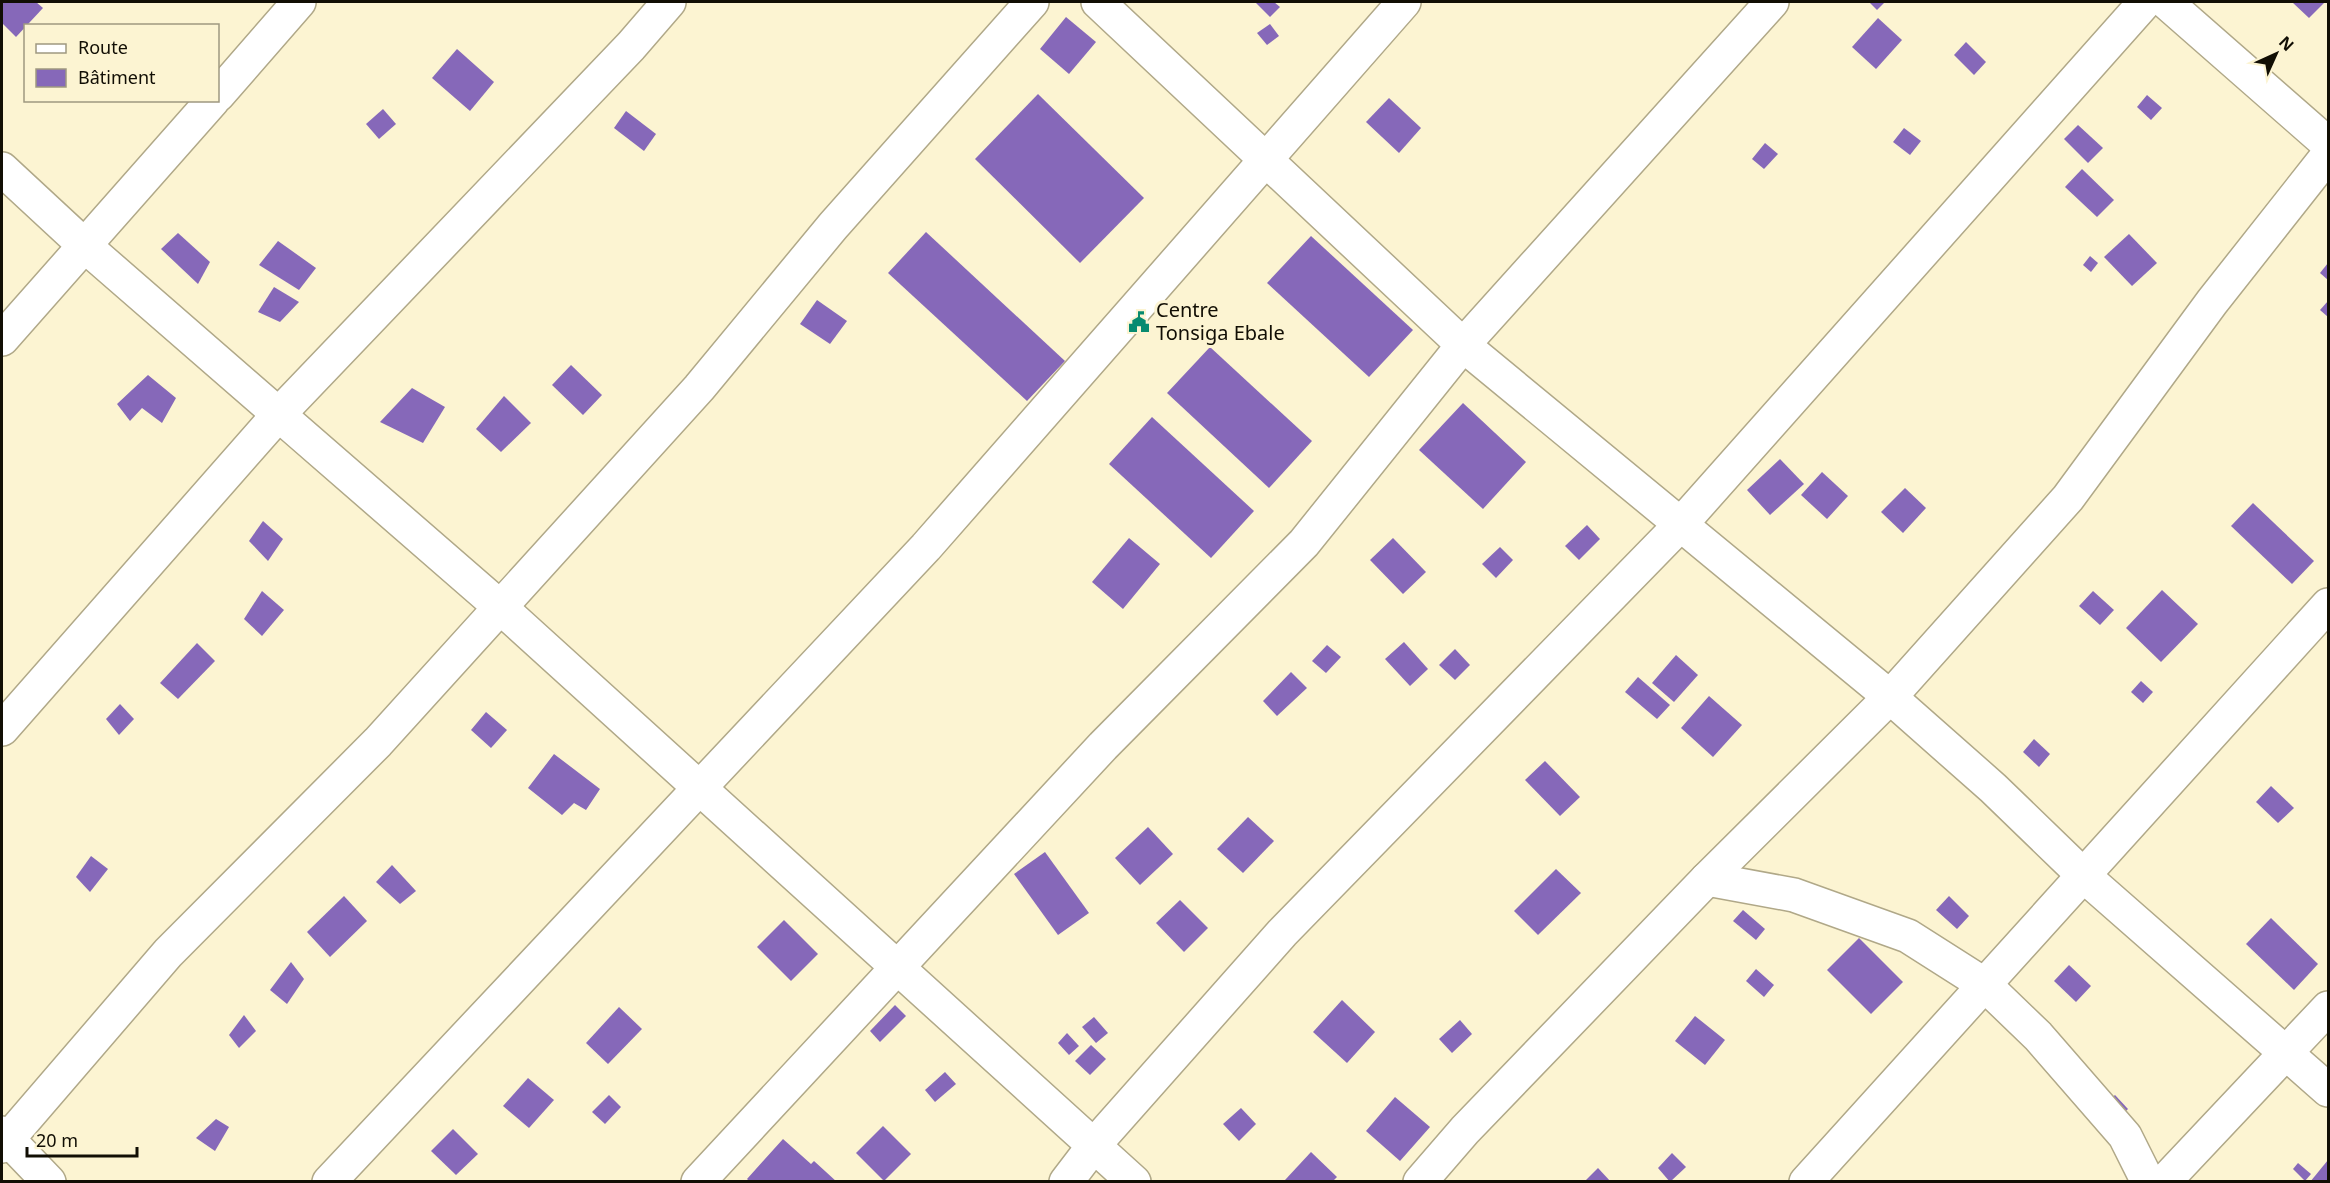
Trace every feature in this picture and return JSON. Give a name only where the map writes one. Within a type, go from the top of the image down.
[{"type":"street","points":[[219,94],[299,2]]},
{"type":"street","points":[[2,729],[278,415],[631,46],[669,2]]},
{"type":"street","points":[[49,1182],[4,1139],[168,953],[378,742],[699,388],[833,226],[1032,2]]},
{"type":"street","points":[[1098,2],[1464,345],[1890,697],[1993,788],[2084,876],[2328,1090]]},
{"type":"street","points":[[329,1182],[926,547],[1404,2]]},
{"type":"street","points":[[698,1182],[897,964],[1103,746],[1304,543],[1464,345],[1772,2]]},
{"type":"street","points":[[1066,1182],[1095,1144],[1282,933],[1681,524],[2145,2]]},
{"type":"street","points":[[2166,2],[2328,144]]},
{"type":"street","points":[[2,339],[211,102]]},
{"type":"street","points":[[1420,1182],[1465,1130],[1707,879],[1890,697],[2068,498],[2212,303],[2328,156]]},
{"type":"street","points":[[2,169],[85,246],[500,607],[897,964],[1134,1182]]},
{"type":"street","points":[[1806,1182],[2328,605]]},
{"type":"street","points":[[1707,879],[1794,895],[1908,936],[1986,985],[2038,1036],[2125,1136],[2148,1182]]},
{"type":"street","points":[[2164,1182],[2328,1008]]},
{"type":"building","points":[[2,2],[36,2],[43,8],[28,24],[24,24],[24,28],[16,37],[2,23]]},
{"type":"building","points":[[1255,2],[1274,2],[1280,7],[1270,17]]},
{"type":"building","points":[[1869,2],[1885,2],[1877,10]]},
{"type":"building","points":[[2292,2],[2325,2],[2309,18]]},
{"type":"building","points":[[1066,17],[1096,42],[1069,74],[1040,49]]},
{"type":"building","points":[[1878,18],[1902,40],[1876,69],[1852,47]]},
{"type":"building","points":[[1270,24],[1279,36],[1267,45],[1257,33]]},
{"type":"building","points":[[1966,42],[1986,62],[1974,75],[1954,55]]},
{"type":"building","points":[[457,49],[494,82],[470,111],[432,78]]},
{"type":"building","points":[[1038,94],[1144,198],[1080,263],[975,159]]},
{"type":"building","points":[[2147,95],[2162,108],[2151,120],[2137,107]]},
{"type":"building","points":[[1389,98],[1421,128],[1399,153],[1366,122]]},
{"type":"building","points":[[383,109],[396,124],[379,139],[366,124]]},
{"type":"building","points":[[626,111],[656,134],[644,151],[614,128]]},
{"type":"building","points":[[2078,125],[2103,148],[2088,163],[2064,139]]},
{"type":"building","points":[[1904,128],[1921,141],[1910,155],[1893,142]]},
{"type":"building","points":[[1765,143],[1778,154],[1764,169],[1752,159]]},
{"type":"building","points":[[2082,169],[2114,200],[2097,217],[2065,187]]},
{"type":"building","points":[[926,232],[1065,361],[1027,401],[888,273]]},
{"type":"building","points":[[178,233],[210,262],[198,284],[161,249]]},
{"type":"building","points":[[2129,234],[2157,263],[2132,286],[2104,257]]},
{"type":"building","points":[[1311,236],[1413,330],[1369,377],[1267,283]]},
{"type":"building","points":[[278,241],[316,268],[299,290],[259,265]]},
{"type":"building","points":[[2090,256],[2098,263],[2091,272],[2083,265]]},
{"type":"building","points":[[2328,263],[2328,280],[2320,273]]},
{"type":"building","points":[[274,287],[299,302],[280,322],[258,312]]},
{"type":"building","points":[[817,300],[847,321],[830,344],[800,324]]},
{"type":"building","points":[[2328,301],[2328,317],[2320,310]]},
{"type":"building","points":[[1210,347],[1312,441],[1269,488],[1167,393]]},
{"type":"building","points":[[571,365],[602,395],[583,415],[552,385]]},
{"type":"building","points":[[148,375],[176,398],[162,423],[142,408],[130,421],[117,404]]},
{"type":"building","points":[[412,388],[445,407],[423,443],[380,422]]},
{"type":"building","points":[[504,396],[531,423],[501,452],[476,429]]},
{"type":"building","points":[[1463,403],[1526,462],[1483,509],[1419,450]]},
{"type":"building","points":[[1152,417],[1254,511],[1211,558],[1109,464]]},
{"type":"building","points":[[1780,459],[1804,484],[1770,515],[1747,490]]},
{"type":"building","points":[[1822,472],[1848,496],[1827,519],[1801,495]]},
{"type":"building","points":[[1905,488],[1926,508],[1903,533],[1881,512]]},
{"type":"building","points":[[2253,503],[2314,561],[2292,584],[2231,526]]},
{"type":"building","points":[[263,521],[283,539],[268,561],[249,541]]},
{"type":"building","points":[[1587,525],[1600,539],[1579,560],[1565,546]]},
{"type":"building","points":[[1129,538],[1160,564],[1123,609],[1092,582]]},
{"type":"building","points":[[1393,538],[1426,572],[1403,594],[1370,560]]},
{"type":"building","points":[[1500,547],[1513,560],[1496,578],[1482,564]]},
{"type":"building","points":[[2162,590],[2198,624],[2161,662],[2126,628]]},
{"type":"building","points":[[262,591],[284,610],[262,636],[244,619]]},
{"type":"building","points":[[2093,591],[2114,610],[2100,625],[2079,606]]},
{"type":"building","points":[[1404,642],[1428,669],[1410,686],[1385,659]]},
{"type":"building","points":[[197,643],[215,661],[178,699],[160,683]]},
{"type":"building","points":[[1327,645],[1341,657],[1326,673],[1312,661]]},
{"type":"building","points":[[1455,649],[1470,665],[1455,680],[1439,665]]},
{"type":"building","points":[[1676,655],[1698,675],[1674,702],[1652,683]]},
{"type":"building","points":[[1291,672],[1307,688],[1277,716],[1263,701]]},
{"type":"building","points":[[1638,677],[1670,705],[1657,719],[1625,692]]},
{"type":"building","points":[[2141,681],[2153,692],[2143,703],[2131,692]]},
{"type":"building","points":[[1709,696],[1742,725],[1713,757],[1681,728]]},
{"type":"building","points":[[120,704],[134,719],[119,735],[106,719]]},
{"type":"building","points":[[486,712],[507,730],[491,748],[471,730]]},
{"type":"building","points":[[2034,739],[2050,754],[2039,767],[2023,752]]},
{"type":"building","points":[[554,754],[600,789],[586,810],[574,803],[562,815],[528,788]]},
{"type":"building","points":[[1545,761],[1580,797],[1560,816],[1525,780]]},
{"type":"building","points":[[2271,786],[2294,808],[2278,823],[2256,802]]},
{"type":"building","points":[[1248,817],[1274,841],[1243,873],[1217,849]]},
{"type":"building","points":[[1148,827],[1173,854],[1140,885],[1115,858]]},
{"type":"building","points":[[1045,852],[1089,913],[1058,935],[1014,874]]},
{"type":"building","points":[[91,856],[108,869],[90,892],[76,877]]},
{"type":"building","points":[[392,865],[416,891],[400,904],[376,882]]},
{"type":"building","points":[[1556,869],[1581,893],[1538,935],[1514,911]]},
{"type":"building","points":[[344,896],[367,921],[330,957],[307,932]]},
{"type":"building","points":[[1949,896],[1969,916],[1957,929],[1936,910]]},
{"type":"building","points":[[1180,900],[1208,928],[1184,952],[1156,923]]},
{"type":"building","points":[[1743,910],[1765,929],[1756,940],[1733,921]]},
{"type":"building","points":[[2271,918],[2318,964],[2294,990],[2246,944]]},
{"type":"building","points":[[784,920],[818,954],[791,981],[757,947]]},
{"type":"building","points":[[1859,938],[1903,982],[1871,1014],[1827,970]]},
{"type":"building","points":[[291,962],[304,979],[287,1004],[270,990]]},
{"type":"building","points":[[2069,965],[2091,986],[2076,1002],[2054,981]]},
{"type":"building","points":[[1756,969],[1774,985],[1764,997],[1746,981]]},
{"type":"building","points":[[1342,1000],[1375,1032],[1347,1063],[1313,1032]]},
{"type":"building","points":[[895,1005],[906,1016],[880,1042],[870,1031]]},
{"type":"building","points":[[619,1007],[642,1029],[608,1064],[586,1043]]},
{"type":"building","points":[[244,1015],[256,1031],[239,1048],[229,1035]]},
{"type":"building","points":[[1695,1016],[1725,1040],[1705,1065],[1675,1041]]},
{"type":"building","points":[[1094,1017],[1108,1033],[1096,1043],[1082,1027]]},
{"type":"building","points":[[1460,1020],[1472,1034],[1452,1053],[1439,1039]]},
{"type":"building","points":[[1067,1033],[1079,1046],[1069,1055],[1058,1043]]},
{"type":"building","points":[[1091,1045],[1106,1059],[1090,1075],[1075,1061]]},
{"type":"building","points":[[945,1072],[956,1084],[935,1102],[925,1090]]},
{"type":"building","points":[[528,1078],[554,1100],[529,1128],[503,1106]]},
{"type":"building","points":[[609,1095],[621,1107],[605,1124],[592,1112]]},
{"type":"building","points":[[2115,1095],[2128,1109],[2121,1116],[2107,1102]]},
{"type":"building","points":[[1395,1097],[1430,1127],[1400,1161],[1366,1131]]},
{"type":"building","points":[[1241,1108],[1256,1124],[1239,1141],[1223,1124]]},
{"type":"building","points":[[216,1119],[229,1127],[215,1151],[196,1138]]},
{"type":"building","points":[[883,1126],[911,1154],[884,1181],[856,1153]]},
{"type":"building","points":[[453,1129],[478,1154],[456,1175],[431,1151]]},
{"type":"building","points":[[783,1139],[811,1164],[814,1161],[837,1182],[750,1182],[747,1179]]},
{"type":"building","points":[[1311,1152],[1337,1177],[1332,1182],[1286,1182],[1285,1180]]},
{"type":"building","points":[[1672,1153],[1686,1167],[1670,1182],[1658,1168]]},
{"type":"building","points":[[2328,1160],[2328,1182],[2310,1182]]},
{"type":"building","points":[[2298,1163],[2311,1174],[2305,1181],[2293,1169]]},
{"type":"building","points":[[1598,1168],[1611,1182],[1584,1182]]},
{"type":"place","name":"Centre Tonsiga Ebale","points":[[1139,322]]}]
